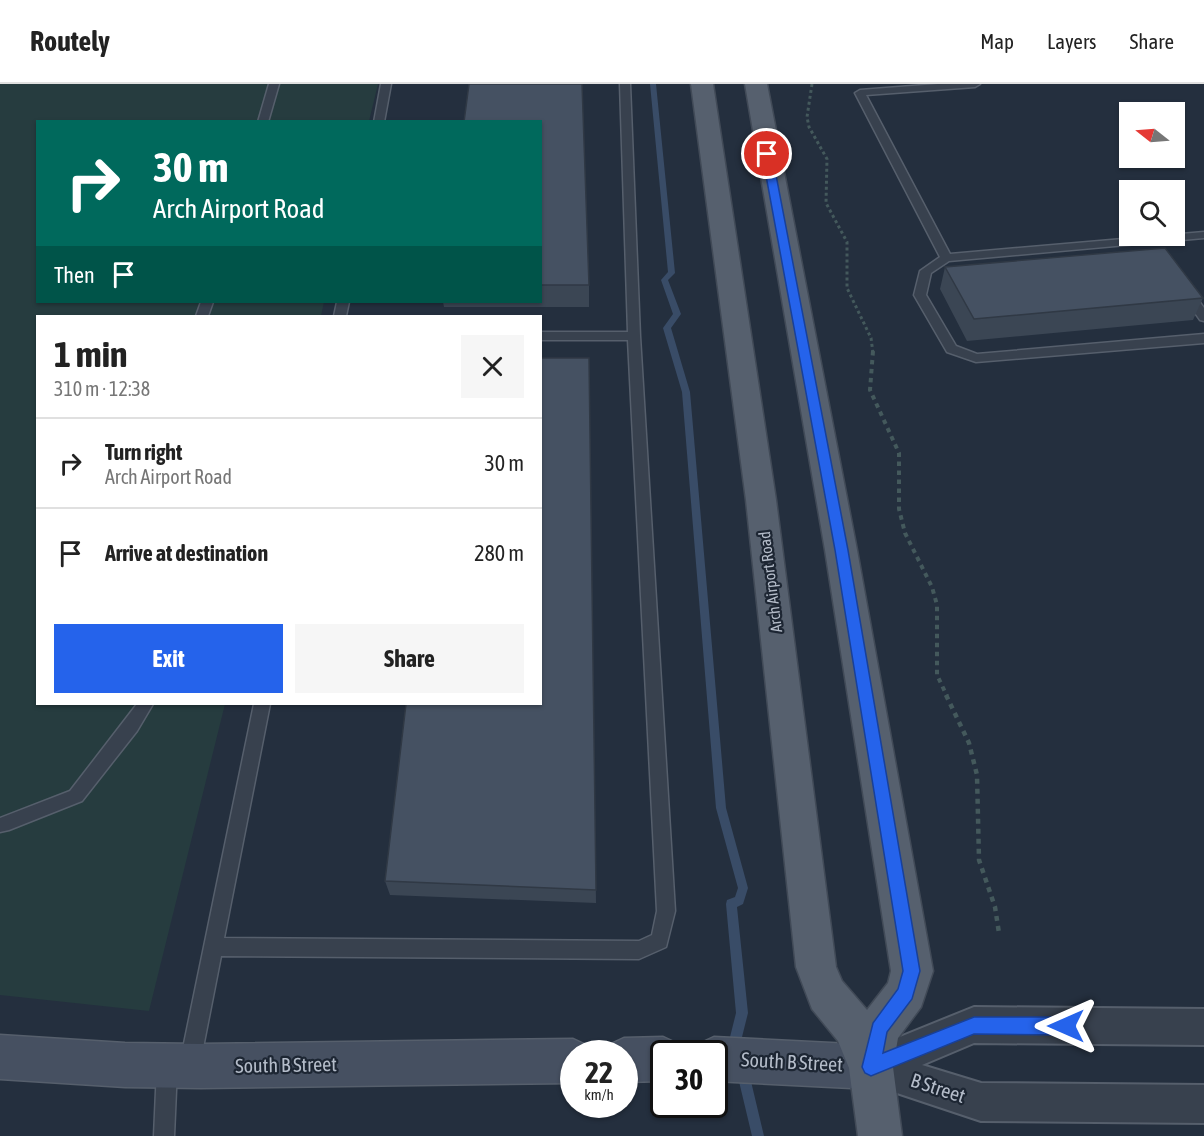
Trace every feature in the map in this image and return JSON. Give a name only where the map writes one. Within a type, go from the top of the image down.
[{"type":"main road","name":"Arch Airport Road","points":[[702,84],[761,500],[816,967],[827,996],[853,1026],[871,1067],[880,1136]]},
{"type":"main road","name":"Arch Airport Road","points":[[756,84],[841,550],[912,971],[906,993],[879,1029],[871,1067]]},
{"type":"street","name":"B Street","points":[[871,1067],[974,1025],[1204,1027]]},
{"type":"street","name":"South B Street","points":[[0,1057],[178,1066],[560,1061]]},
{"type":"street","name":"South B Street","points":[[728,1060],[871,1067]]},
{"type":"street","name":"B Street","points":[[871,1067],[981,1102],[1204,1104]]},
{"type":"lane","points":[[264,120],[274,84]]},
{"type":"lane","points":[[379,120],[386,84]]},
{"type":"lane","points":[[213,947],[639,950],[660,941],[666,911],[634,336],[625,84]]},
{"type":"lane","points":[[946,258],[860,93],[975,84]]},
{"type":"lane","points":[[1185,236],[1204,235]]},
{"type":"lane","points":[[1119,242],[946,258],[926,271],[920,295],[951,349],[976,358],[1204,338]]},
{"type":"lane","points":[[1156,246],[1162,255]]},
{"type":"lane","points":[[1179,280],[1204,317]]},
{"type":"lane","points":[[542,336],[634,336]]},
{"type":"lane","points":[[1,827],[76,796],[131,726],[144,705]]},
{"type":"lane","points":[[164,1136],[178,1066],[213,947],[262,705]]},
{"type":"path","points":[[812,84],[807,117],[809,127],[827,159],[826,203],[847,242],[847,288],[871,338],[873,349],[870,390],[899,453],[899,509],[905,533],[932,587],[936,605],[937,675],[969,743],[977,775],[979,860],[995,907],[999,933]]},
{"type":"green space","points":[[0,84],[378,84],[369,120],[36,120],[36,303],[324,303],[321,315],[36,315],[36,705],[225,705],[149,1011],[0,995]]},
{"type":"building","points":[[469,84],[582,84],[589,285],[542,285],[542,120],[464,120]]},
{"type":"building","points":[[1165,248],[1203,298],[974,319],[945,267]]},
{"type":"building","points":[[542,358],[589,358],[596,890],[385,881],[406,705],[542,705]]},
{"type":"waterway","points":[[653,84],[672,273],[664,280],[677,314],[667,328],[686,392],[721,808],[743,888],[739,900],[731,904],[742,1013],[735,1041],[738,1050]]},
{"type":"waterway","points":[[743,1073],[758,1136]]},
{"type":"route","points":[[767,154],[841,550],[912,971],[906,993],[879,1029],[871,1067],[974,1025],[1066,1026]]}]
